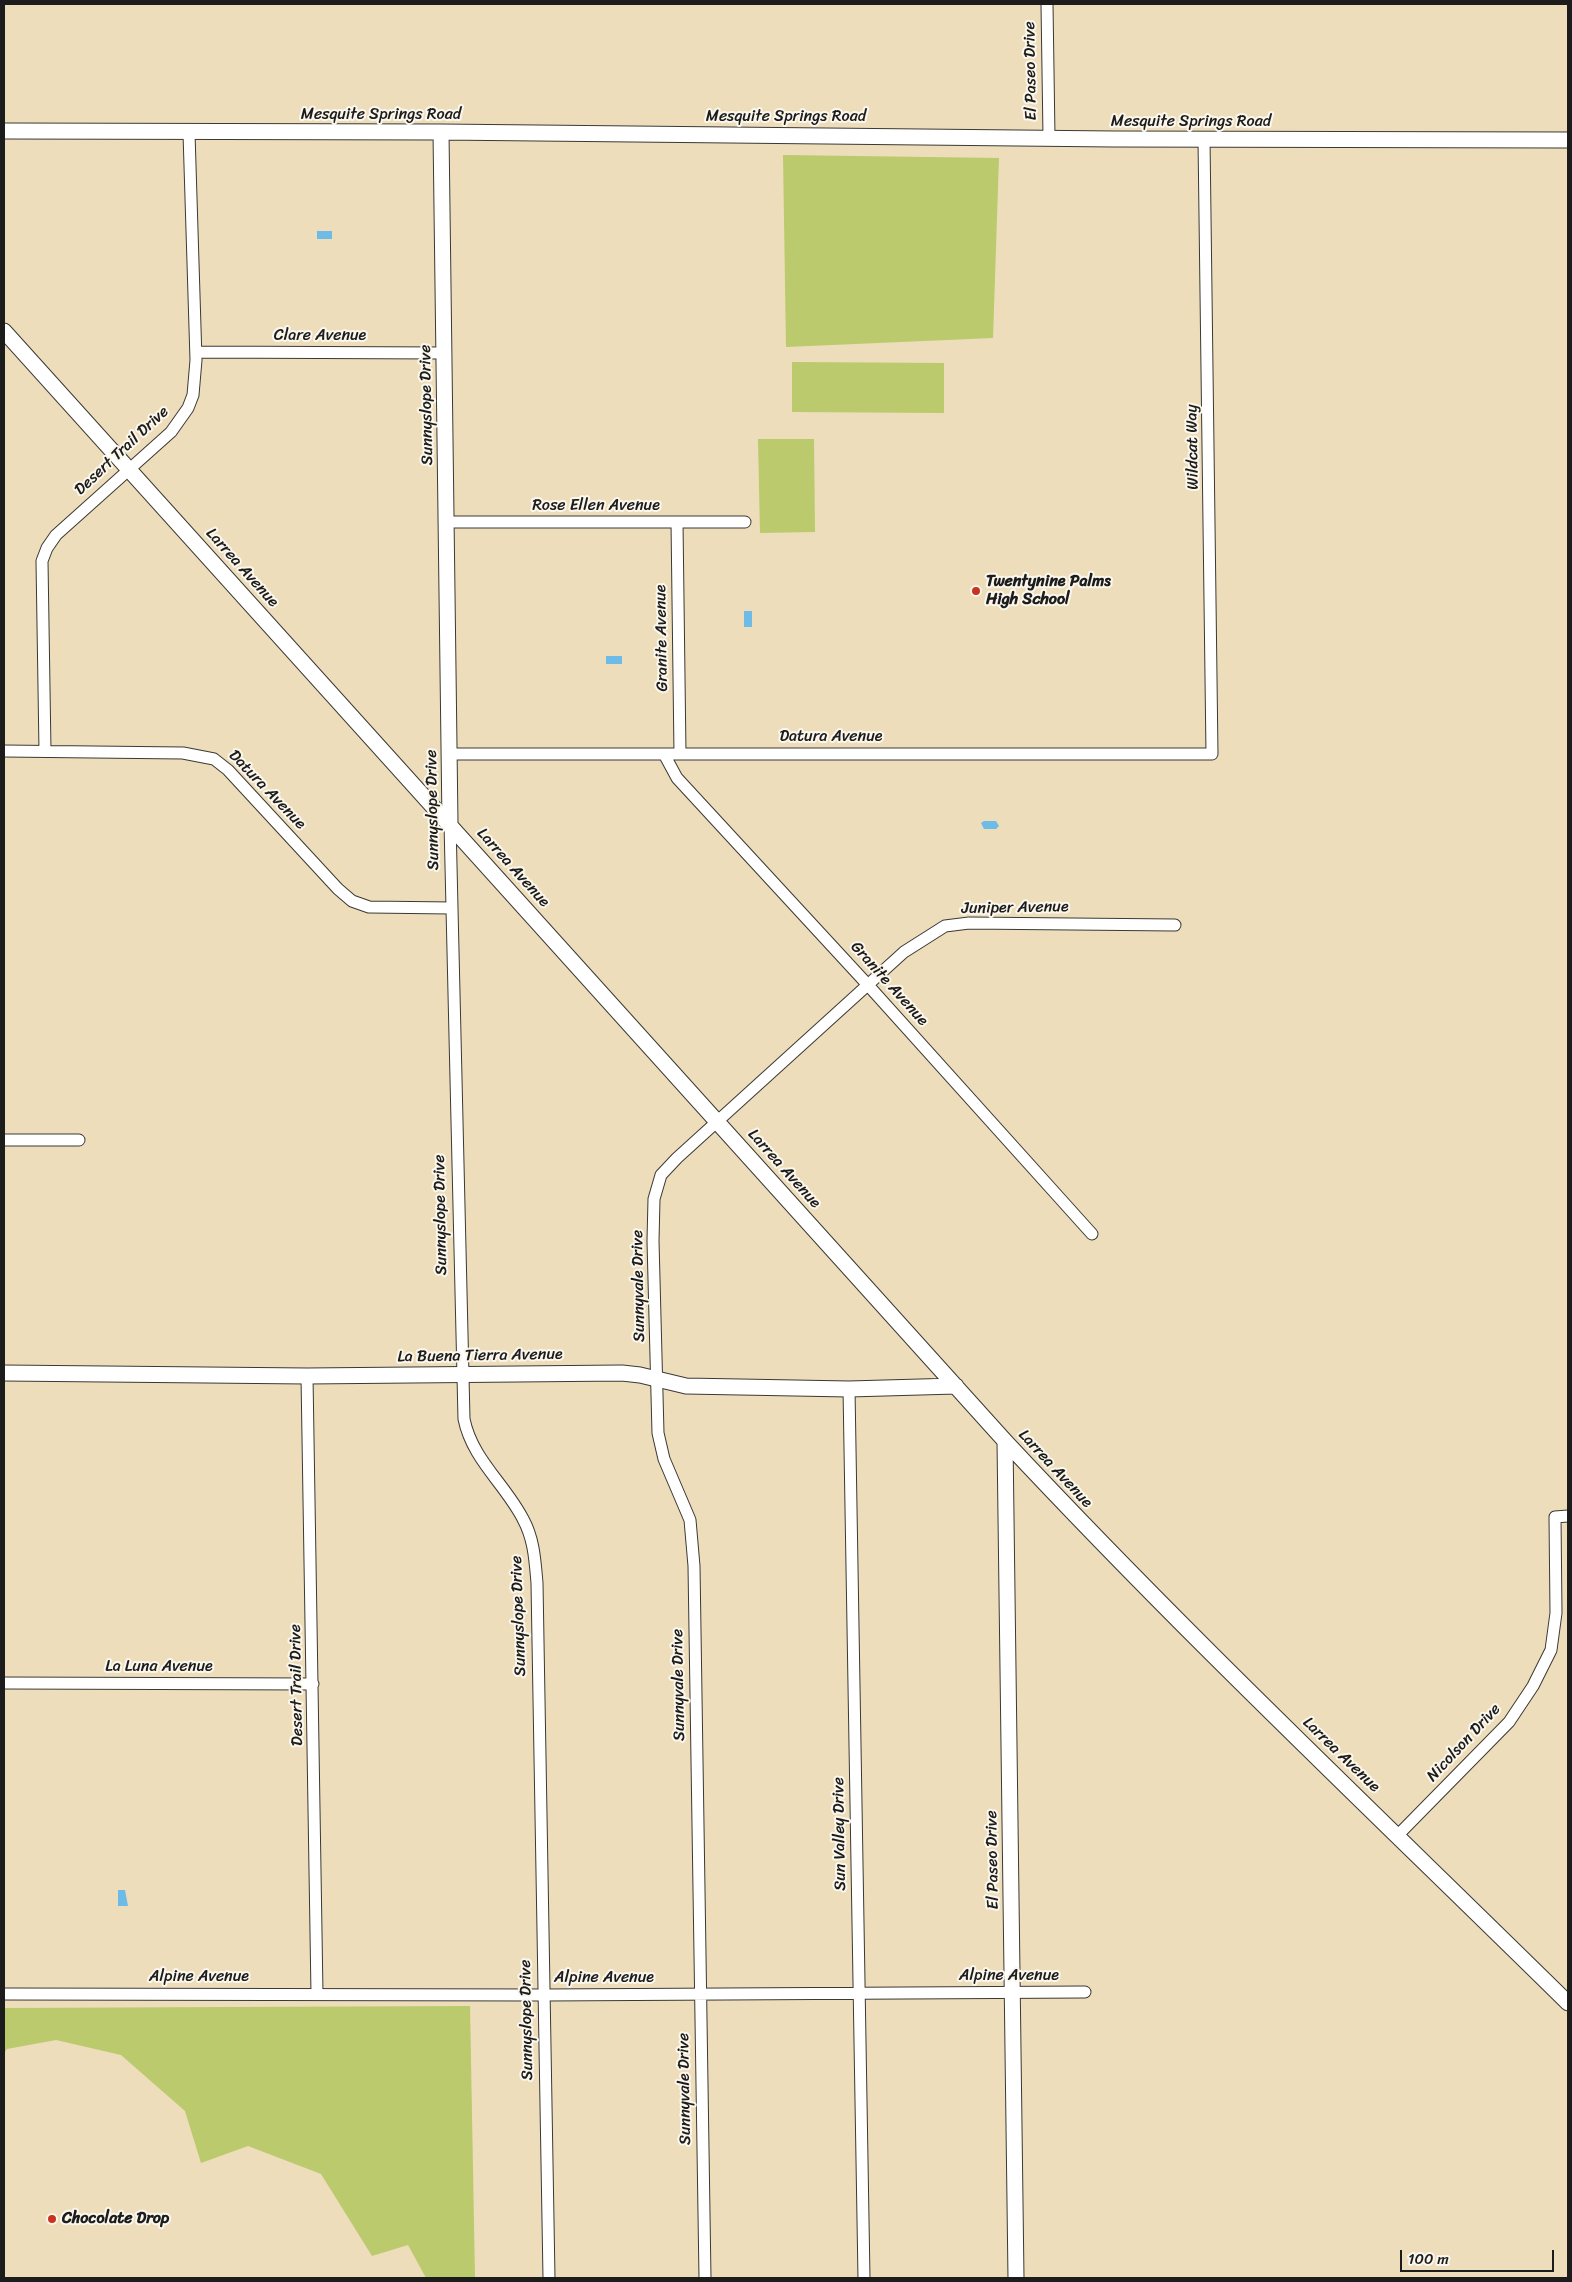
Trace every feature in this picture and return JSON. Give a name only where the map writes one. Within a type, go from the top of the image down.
[{"type":"street","name":"El Paseo Drive","points":[[1048,4],[1049,137]]},
{"type":"street","name":"Mesquite Springs Road","points":[[4,131],[189,133],[441,132],[1204,139],[1568,140]]},
{"type":"street","name":"Sunnyslope Drive","points":[[441,132],[450,823],[462,1374],[466,1431],[481,1461],[504,1488],[523,1517],[534,1549],[537,1583],[549,2278]]},
{"type":"street","name":"Desert Trail Drive","points":[[45,751],[42,561],[47,548],[56,535],[128,468],[171,432],[188,408],[195,380],[196,352],[189,133]]},
{"type":"street","name":"Wildcat Way","points":[[1204,139],[1212,754]]},
{"type":"street","name":"Larrea Avenue","points":[[4,330],[1005,1441],[1162,1606],[1568,2003]]},
{"type":"street","name":"Clare Avenue","points":[[196,352],[444,353]]},
{"type":"street","name":"Rose Ellen Avenue","points":[[447,522],[745,522]]},
{"type":"street","name":"Granite Avenue","points":[[677,522],[680,754]]},
{"type":"street","name":"Datura Avenue","points":[[4,751],[183,753],[214,759],[228,770],[338,889],[352,901],[369,907],[452,908]]},
{"type":"street","name":"Datura Avenue","points":[[450,754],[1212,754]]},
{"type":"street","name":"Granite Avenue","points":[[664,754],[677,778],[867,984],[1092,1234]]},
{"type":"street","name":"Juniper Avenue","points":[[717,1121],[904,952],[945,926],[968,923],[1176,924]]},
{"type":"street","name":"Sunnyvale Drive","points":[[705,2278],[694,1566],[690,1520],[667,1467],[658,1433],[653,1241],[654,1199],[661,1175],[717,1121]]},
{"type":"street","points":[[4,1140],[79,1140]]},
{"type":"street","name":"La Buena Tierra Avenue","points":[[4,1373],[307,1376],[622,1373],[686,1386],[849,1389],[956,1386]]},
{"type":"street","name":"Desert Trail Drive","points":[[307,1376],[317,1994]]},
{"type":"street","name":"Sun Valley Drive","points":[[849,1389],[864,2278]]},
{"type":"street","name":"El Paseo Drive","points":[[1005,1441],[1016,2278]]},
{"type":"street","name":"Nicolson Drive","points":[[1398,1835],[1509,1722],[1533,1686],[1551,1650],[1556,1613],[1555,1516],[1568,1516]]},
{"type":"street","name":"La Luna Avenue","points":[[4,1683],[313,1684]]},
{"type":"street","name":"Alpine Avenue","points":[[4,1994],[544,1995],[1085,1992]]},
{"type":"green space","points":[[783,155],[999,158],[993,338],[786,347]]},
{"type":"green space","points":[[792,362],[944,363],[944,413],[792,412]]},
{"type":"green space","points":[[758,439],[814,439],[815,532],[760,533]]},
{"type":"green space","points":[[470,2006],[475,2278],[426,2278],[408,2245],[372,2256],[321,2174],[248,2146],[201,2163],[185,2111],[121,2055],[56,2040],[7,2049],[4,2053],[4,2008]]},
{"type":"water","points":[[317,231],[332,231],[332,239],[317,239]]},
{"type":"water","points":[[744,611],[752,611],[752,627],[744,627]]},
{"type":"water","points":[[606,656],[622,656],[622,664],[606,664]]},
{"type":"water","points":[[984,821],[996,821],[999,826],[996,829],[984,829],[981,823]]},
{"type":"water","points":[[118,1890],[125,1890],[128,1906],[118,1906]]},
{"type":"place","name":"Twentynine Palms High School","points":[[976,591]]},
{"type":"place","name":"Chocolate Drop","points":[[52,2219]]}]
